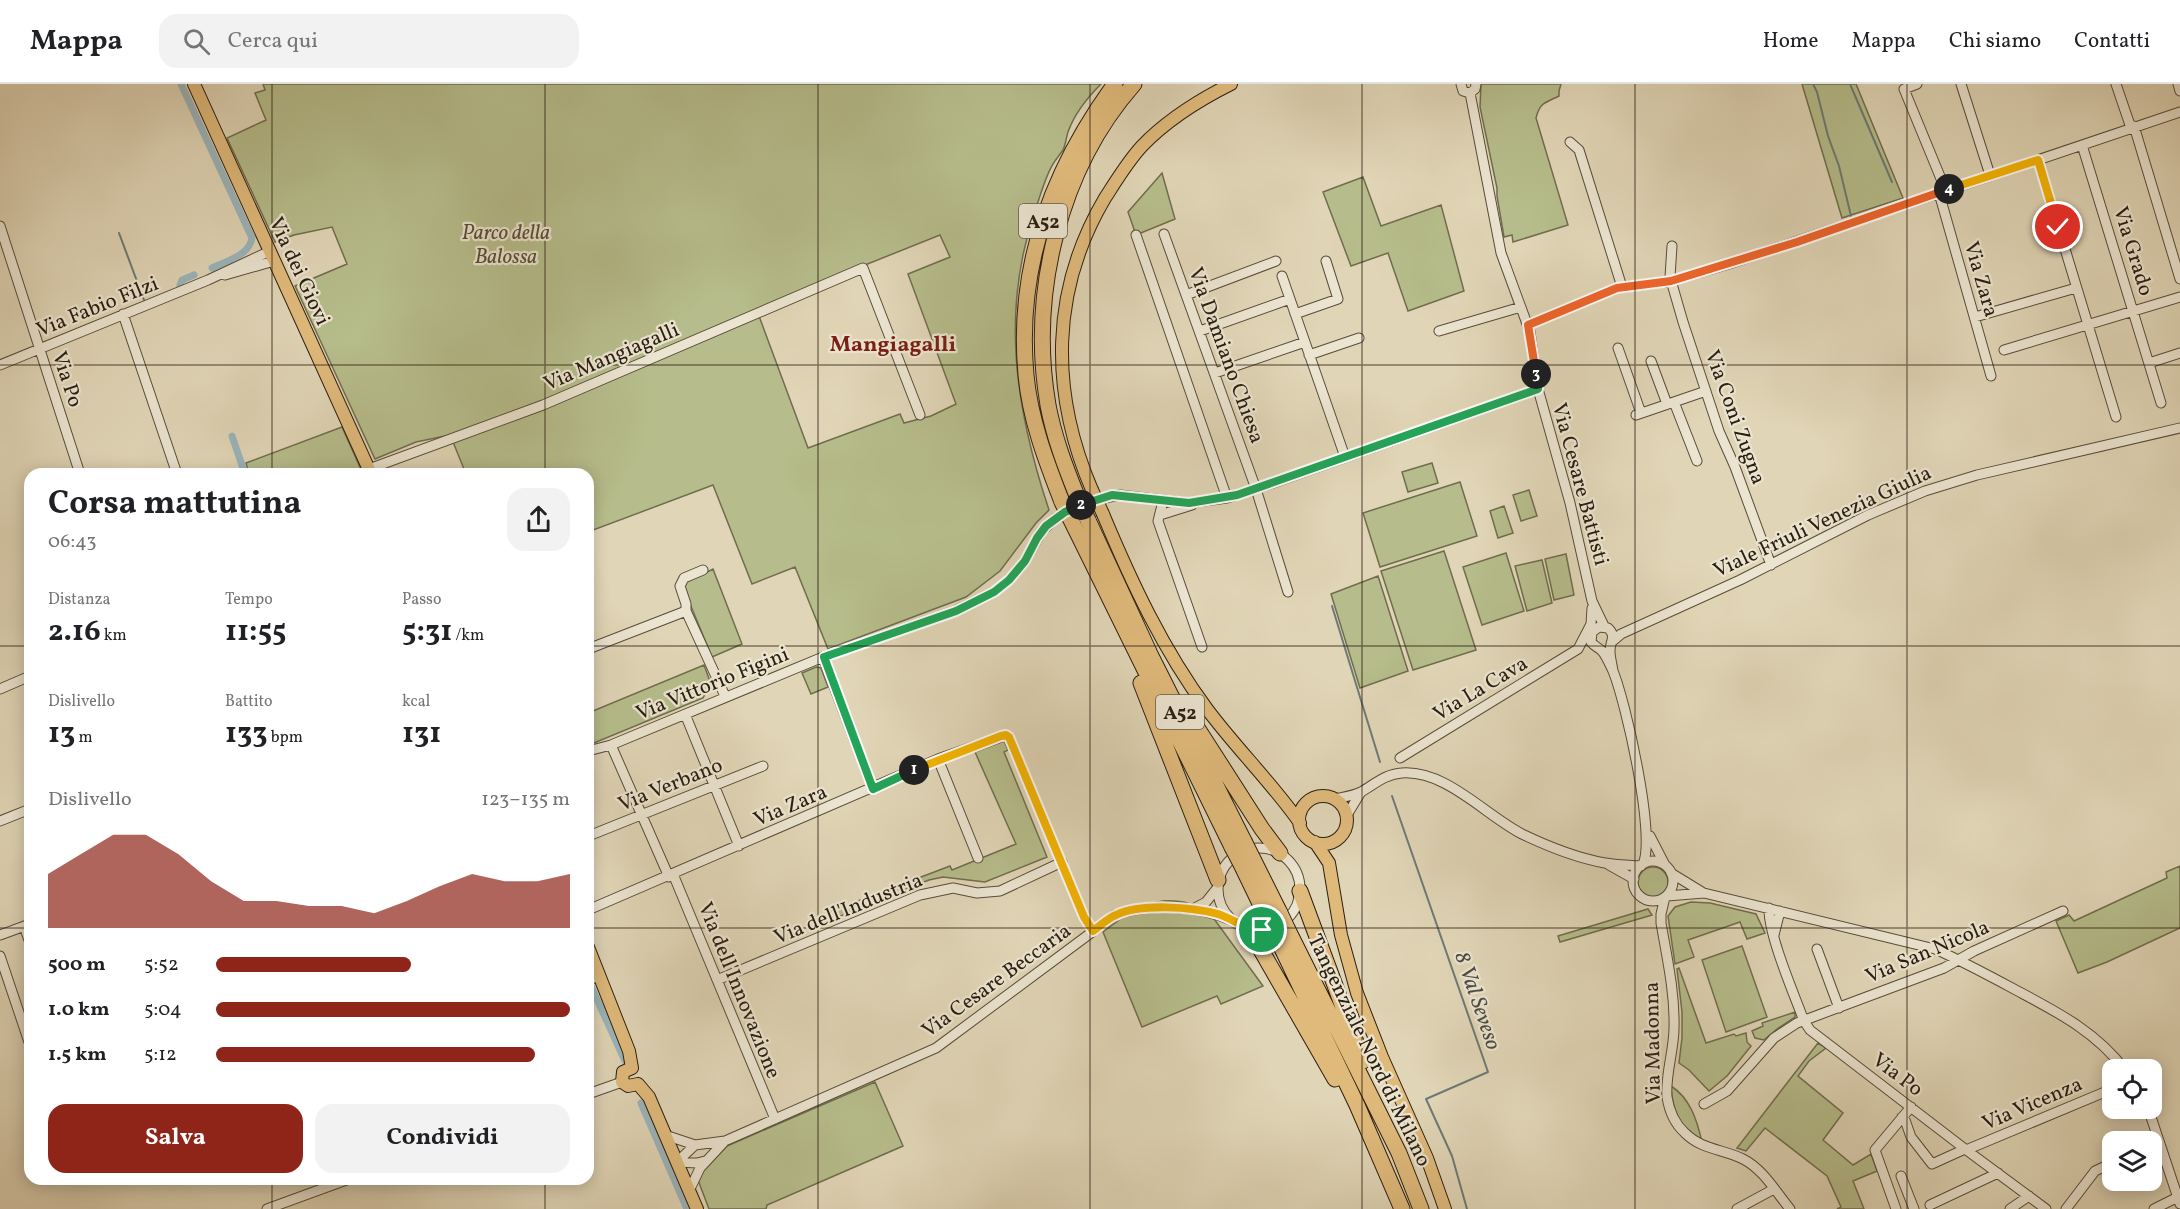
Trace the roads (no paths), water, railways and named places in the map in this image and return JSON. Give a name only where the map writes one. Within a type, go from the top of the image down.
[{"type":"highway","name":"Tangenziale Nord di Milano","points":[[1115,84],[1067,158],[1051,195],[1039,233],[1026,306],[1026,376],[1041,443],[1062,502],[1081,523],[1150,654],[1238,844]]},
{"type":"highway","name":"Tangenziale Nord di Milano","points":[[1134,84],[1102,128],[1081,166],[1054,238],[1047,273],[1043,337],[1047,394],[1056,439],[1077,496],[1081,523],[1103,588],[1274,916],[1402,1209]]},
{"type":"highway","points":[[1103,588],[1218,884]]},
{"type":"highway","points":[[1150,654],[1262,829],[1280,853]]},
{"type":"highway","points":[[1300,891],[1399,1153]]},
{"type":"highway","points":[[1238,924],[1257,943],[1382,1162]]},
{"type":"highway","name":"Tangenziale Nord di Milano","points":[[1282,933],[1399,1153],[1421,1209]]},
{"type":"main road","name":"Via dei Giovi","points":[[194,84],[368,468]]},
{"type":"main road","points":[[1231,84],[1182,113],[1141,147],[1112,187],[1095,217],[1075,264],[1066,303],[1062,333],[1063,385],[1071,429],[1092,490],[1142,599],[1182,673],[1221,729],[1277,794],[1300,823],[1305,835],[1315,842],[1329,863]]},
{"type":"main road","points":[[1277,794],[1291,800],[1310,801],[1322,796],[1334,799],[1344,807],[1347,815],[1346,830],[1336,840],[1324,844],[1315,842]]},
{"type":"main road","points":[[1300,823],[1302,811],[1310,801]]},
{"type":"main road","points":[[1336,840],[1329,863],[1331,878],[1341,935],[1357,993],[1382,1057],[1427,1158],[1445,1209]]},
{"type":"main road","points":[[594,980],[629,1051],[632,1068],[639,1073],[638,1084],[649,1097],[697,1209]]},
{"type":"main road","points":[[632,1068],[623,1072],[622,1082],[631,1087],[638,1084]]},
{"type":"street","points":[[1461,84],[1463,91],[1470,93],[1475,89],[1476,84]]},
{"type":"street","name":"Via Zara","points":[[1917,84],[1904,89],[1942,192],[1991,376]]},
{"type":"street","points":[[1961,84],[1990,175]]},
{"type":"street","points":[[2116,84],[2180,279]]},
{"type":"street","points":[[2178,84],[2180,91]]},
{"type":"street","name":"Via Cesare Battisti","points":[[1470,93],[1501,253],[1528,325],[1538,389],[1570,503],[1592,604],[1602,628]]},
{"type":"street","points":[[1528,325],[1622,287],[1671,281],[1729,264],[2180,112]]},
{"type":"street","points":[[1570,142],[1579,150],[1622,287]]},
{"type":"street","name":"Via Grado","points":[[2082,145],[2160,403]]},
{"type":"street","points":[[2038,160],[2116,417]]},
{"type":"street","name":"Via Po","points":[[0,226],[78,468]]},
{"type":"street","name":"Via Damiano Chiesa","points":[[1164,234],[1256,489],[1288,592]]},
{"type":"street","points":[[1136,235],[1227,498]]},
{"type":"street","name":"Via Coni Zugna","points":[[1672,246],[1671,281],[1706,391],[1771,565]]},
{"type":"street","name":"Via Fabio Filzi","points":[[0,365],[272,256]]},
{"type":"street","points":[[1186,295],[1276,261]]},
{"type":"street","points":[[1295,314],[1338,299],[1326,261]]},
{"type":"street","name":"Via Mangiagalli","points":[[380,468],[543,405],[863,268],[920,415]]},
{"type":"street","points":[[1282,276],[1345,457]]},
{"type":"street","points":[[1975,317],[2076,288]]},
{"type":"street","points":[[2004,350],[2180,297]]},
{"type":"street","points":[[1200,331],[1290,299]]},
{"type":"street","points":[[1439,331],[1521,307]]},
{"type":"street","points":[[123,315],[175,468]]},
{"type":"street","points":[[1309,355],[1359,338]]},
{"type":"street","points":[[1215,373],[1305,342]]},
{"type":"street","points":[[1618,348],[1639,414],[1706,391]]},
{"type":"street","points":[[2149,363],[2180,353]]},
{"type":"street","points":[[1651,361],[1697,461]]},
{"type":"street","points":[[1160,515],[1197,503],[1227,498],[1256,489],[1538,389]]},
{"type":"street","name":"Viale Friuli Venezia Giulia","points":[[1612,643],[1617,636],[1633,628],[1771,565],[1868,515],[1950,482],[2180,428]]},
{"type":"street","name":"Via Vittorio Figini","points":[[594,749],[611,745],[824,657],[956,611],[994,592],[1009,580],[1025,561],[1037,538],[1056,518],[1074,508],[1104,496],[1127,495],[1163,501]]},
{"type":"street","points":[[1197,503],[1163,501],[1158,521],[1202,647]]},
{"type":"street","points":[[703,570],[684,578],[680,583],[680,590],[686,604],[686,611],[725,696]]},
{"type":"street","name":"Via Cesare Battisti","points":[[1578,649],[1591,624],[1592,604]]},
{"type":"street","points":[[594,647],[686,611]]},
{"type":"street","name":"Viale Friuli Venezia Giulia","points":[[1602,628],[1618,628],[1657,617]]},
{"type":"street","points":[[1612,668],[1595,645],[1592,634],[1602,628],[1613,634],[1612,668],[1634,751],[1647,831],[1647,854],[1634,879],[1637,892],[1648,900],[1657,901],[1666,896],[1704,893]]},
{"type":"street","points":[[1612,668],[1614,653],[1621,640],[1633,628]]},
{"type":"street","points":[[1595,645],[1605,649],[1612,643]]},
{"type":"street","name":"Via La Cava","points":[[1400,758],[1578,649],[1595,645]]},
{"type":"street","points":[[824,657],[873,789]]},
{"type":"street","points":[[0,687],[24,678]]},
{"type":"street","points":[[710,703],[718,682]]},
{"type":"street","points":[[685,714],[740,846]]},
{"type":"street","name":"Via Zara","points":[[594,908],[938,759],[1006,735],[1009,737],[1062,862]]},
{"type":"street","name":"Via dell'Innovazione","points":[[611,745],[717,980],[775,1119]]},
{"type":"street","points":[[938,759],[978,858]]},
{"type":"street","name":"Via Verbano","points":[[594,834],[763,765]]},
{"type":"street","points":[[1334,799],[1361,792],[1381,778],[1392,774],[1427,776],[1449,786],[1524,835],[1564,851],[1604,863],[1634,879]]},
{"type":"street","points":[[1347,815],[1361,792]]},
{"type":"street","points":[[0,821],[24,811]]},
{"type":"street","points":[[1647,831],[1668,869],[1673,886],[1666,896]]},
{"type":"street","points":[[1191,910],[1206,902],[1218,884],[1228,862],[1245,850],[1259,848],[1280,853],[1288,859],[1297,872],[1300,891],[1293,913],[1279,925],[1262,930],[1238,924],[1221,906],[1218,884]]},
{"type":"street","points":[[1062,862],[1084,917],[1093,931]]},
{"type":"street","name":"Via dell'Industria","points":[[717,980],[920,895],[953,888],[977,893],[999,891],[1062,862]]},
{"type":"street","points":[[1604,863],[1642,865],[1652,862],[1668,869],[1687,884],[1704,893],[1935,950],[1958,959],[2070,1019],[2096,1038],[2115,1059]]},
{"type":"street","name":"Via Madonna","points":[[1666,896],[1661,923],[1674,1016],[1673,1051],[1667,1090],[1671,1113],[1678,1126],[1704,1147],[1748,1162],[1760,1172],[1790,1209]]},
{"type":"street","name":"Via Madonna","points":[[1648,900],[1656,910],[1661,923]]},
{"type":"street","name":"Via Cesare Beccaria","points":[[725,1141],[936,1048],[1115,915],[1128,910],[1156,908],[1191,910],[1220,915],[1238,924]]},
{"type":"street","name":"Via Po","points":[[1769,908],[1768,918],[1804,1021],[1810,1030],[1965,1150],[2046,1209]]},
{"type":"street","points":[[1774,934],[1780,911]]},
{"type":"street","name":"Via San Nicola","points":[[1704,1104],[1727,1091],[1774,1038],[1797,1023],[1944,968],[1958,959],[2063,911]]},
{"type":"street","points":[[0,935],[24,926]]},
{"type":"street","points":[[1817,949],[1839,1008]]},
{"type":"street","points":[[0,956],[24,1016]]},
{"type":"street","points":[[594,1092],[622,1082]]},
{"type":"street","name":"Via Vicenza","points":[[1902,1117],[1916,1144],[1932,1164],[2102,1093]]},
{"type":"street","points":[[1896,1209],[1875,1150],[1911,1107]]},
{"type":"street","points":[[2152,1119],[2179,1201],[2154,1209]]},
{"type":"street","points":[[665,1135],[695,1145],[725,1141]]},
{"type":"street","points":[[689,1191],[696,1174],[705,1161],[725,1141]]},
{"type":"street","points":[[677,1162],[695,1145]]},
{"type":"street","points":[[677,1162],[705,1161]]},
{"type":"street","points":[[2066,1209],[2095,1171],[2102,1168]]},
{"type":"street","points":[[1930,1205],[1998,1173]]},
{"type":"street","points":[[1901,1176],[1914,1209]]},
{"type":"street","points":[[267,1209],[333,1185]]},
{"type":"street","points":[[1737,1209],[1774,1189]]},
{"type":"street","points":[[2010,1209],[2029,1196]]},
{"type":"waterway","points":[[181,84],[252,238],[242,254],[212,268]]},
{"type":"waterway","points":[[1813,84],[1839,166],[1851,216]]},
{"type":"waterway","points":[[1850,84],[1892,182]]},
{"type":"waterway","points":[[119,233],[144,300]]},
{"type":"waterway","points":[[180,285],[182,280],[194,275]]},
{"type":"waterway","points":[[232,436],[243,468]]},
{"type":"waterway","name":"8 Val Seveso","points":[[1332,606],[1380,762]]},
{"type":"waterway","name":"8 Val Seveso","points":[[1392,796],[1488,1072],[1426,1099],[1452,1156],[1467,1209]]},
{"type":"waterway","points":[[594,993],[625,1061]]},
{"type":"waterway","points":[[641,1103],[687,1209]]},
{"type":"district","name":"Mangiagalli","points":[[893,343]]},
{"type":"park label","name":"Parco della Balossa","points":[[506,244]]}]
